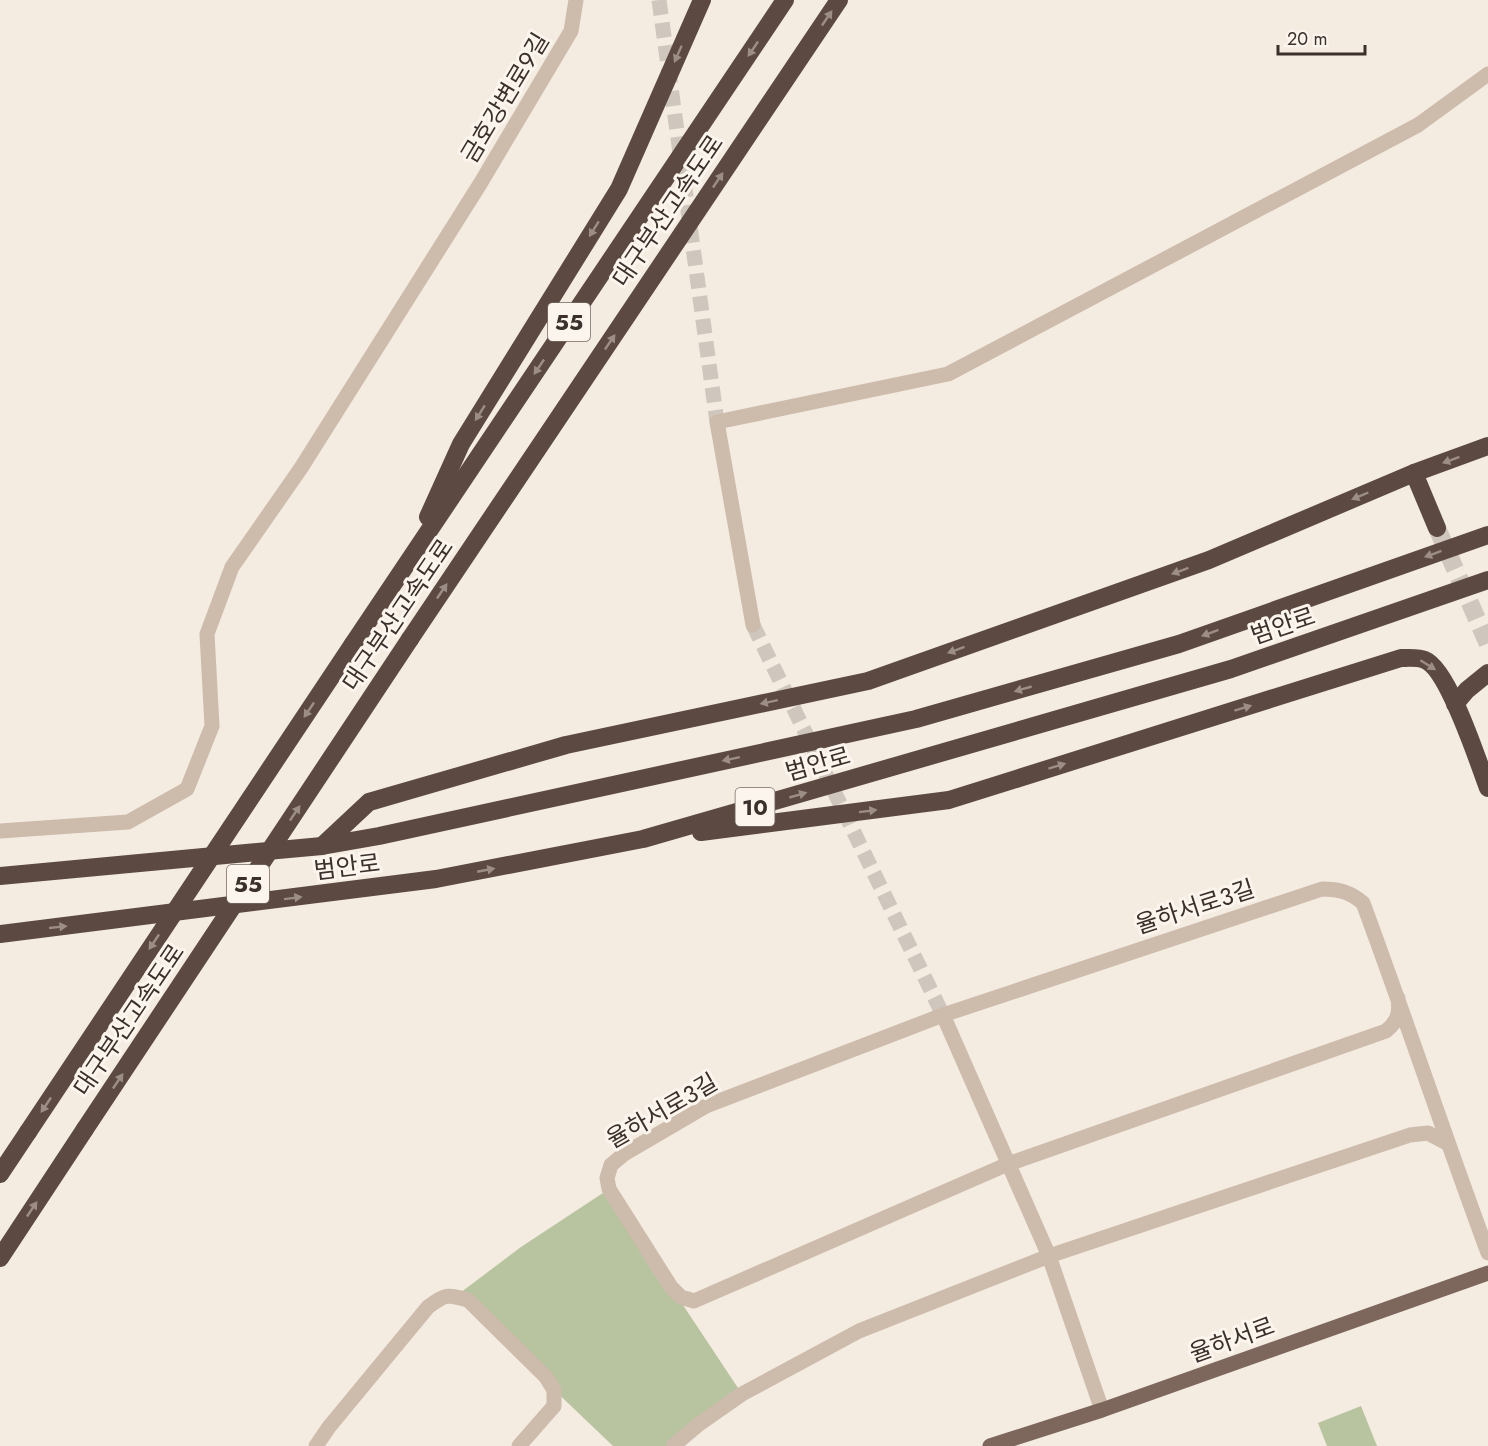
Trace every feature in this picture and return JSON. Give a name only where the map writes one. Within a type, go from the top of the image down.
[{"type":"highway","points":[[406,565],[461,444],[619,189],[702,0]]},
{"type":"highway","name":"대구부산고속도로","points":[[0,1174],[785,0]]},
{"type":"highway","name":"대구부산고속도로","points":[[0,1258],[410,639],[839,0]]},
{"type":"highway","points":[[322,846],[369,802],[566,745],[868,681],[1209,560],[1414,473],[1488,446]]},
{"type":"highway","points":[[1414,473],[1437,528]]},
{"type":"highway","name":"범안로","points":[[0,876],[322,846],[379,836],[916,719],[1179,644],[1488,535]]},
{"type":"highway","name":"범안로","points":[[0,934],[436,879],[643,839],[1231,669],[1488,580]]},
{"type":"highway","points":[[643,839],[949,800],[1401,658],[1425,660],[1439,672],[1455,704],[1488,788]]},
{"type":"highway","points":[[1455,704],[1467,690],[1488,673]]},
{"type":"main road","name":"율하서로","points":[[990,1446],[1102,1410],[1488,1273]]},
{"type":"street","name":"금호강변로9길","points":[[0,831],[128,822],[187,789],[212,726],[207,634],[232,567],[301,468],[480,184],[571,31],[576,0]]},
{"type":"street","points":[[753,625],[717,422],[948,374],[1418,125],[1488,74]]},
{"type":"street","name":"율하서로3길","points":[[1398,998],[1400,1013],[1395,1023],[1386,1031],[1008,1164],[694,1301],[681,1298],[671,1287],[609,1189],[607,1178],[611,1165],[624,1154],[706,1106],[943,1015],[1322,889],[1337,889],[1352,894],[1363,903],[1398,998],[1447,1143],[1488,1253]]},
{"type":"street","points":[[943,1015],[1049,1256],[1102,1410]]},
{"type":"street","points":[[673,1446],[699,1424],[742,1394],[860,1331],[1049,1256],[1410,1135],[1428,1133],[1447,1143]]},
{"type":"street","points":[[316,1446],[329,1426],[428,1307],[442,1296],[456,1296],[468,1300],[546,1377],[554,1390],[554,1406],[519,1446]]},
{"type":"green space","points":[[609,1189],[742,1394],[673,1446],[613,1446],[456,1296],[521,1247]]},
{"type":"green space","points":[[1361,1406],[1377,1446],[1327,1446],[1318,1423]]},
{"type":"tunnel","points":[[659,0],[717,422]]},
{"type":"tunnel","points":[[1437,528],[1488,644]]},
{"type":"tunnel","points":[[753,625],[943,1015]]}]
